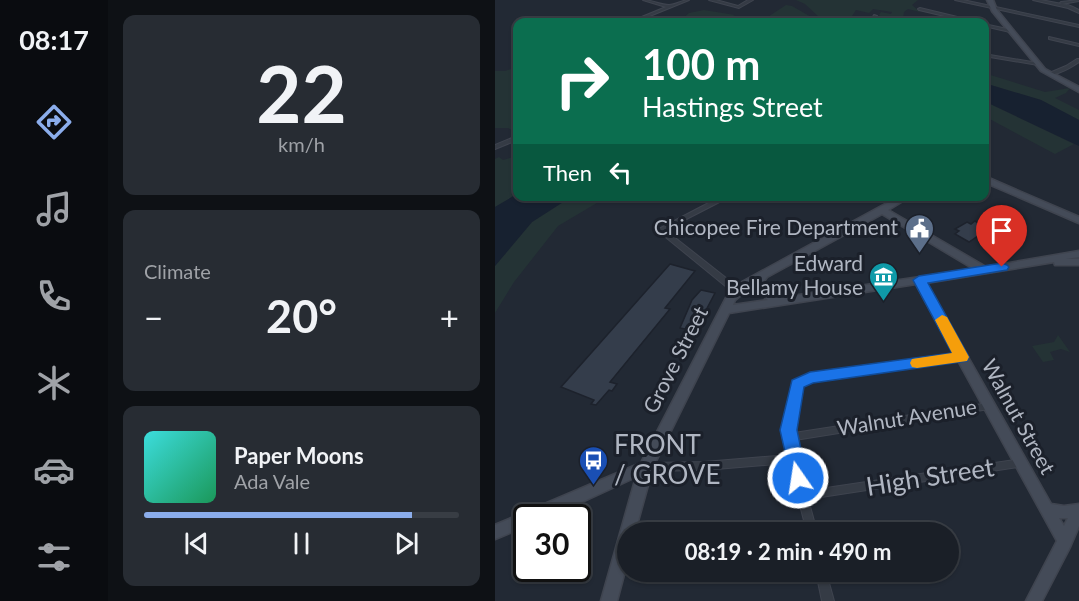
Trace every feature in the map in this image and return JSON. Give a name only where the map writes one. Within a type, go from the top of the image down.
[{"type":"main road","points":[[991,4],[1009,31],[1038,64],[1049,74],[1079,90]]},
{"type":"main road","points":[[989,181],[1079,220]]},
{"type":"main road","name":"Grove Street","points":[[631,522],[646,467],[724,310],[737,291],[898,201]]},
{"type":"main road","points":[[882,210],[983,270]]},
{"type":"main road","points":[[724,310],[1022,265],[1079,254]]},
{"type":"main road","points":[[1022,265],[1079,262]]},
{"type":"main road","points":[[764,274],[759,281],[759,287],[776,301]]},
{"type":"main road","name":"Walnut Street","points":[[919,280],[1065,542]]},
{"type":"main road","points":[[561,504],[646,467]]},
{"type":"main road","points":[[1048,510],[1064,512],[1079,510]]},
{"type":"main road","points":[[1034,601],[1079,510]]},
{"type":"main road","points":[[495,532],[513,525]]},
{"type":"main road","name":"Grove Street","points":[[609,601],[617,573]]},
{"type":"street","points":[[645,0],[671,7]]},
{"type":"street","points":[[643,18],[687,0]]},
{"type":"street","points":[[711,0],[739,7],[751,0]]},
{"type":"street","points":[[957,0],[991,4],[1079,26]]},
{"type":"street","points":[[1035,0],[1070,7]]},
{"type":"street","points":[[1057,0],[1079,12]]},
{"type":"street","points":[[1062,3],[1079,0]]},
{"type":"street","points":[[919,9],[956,18]]},
{"type":"street","points":[[989,26],[1009,31]]},
{"type":"street","points":[[1051,38],[1079,45]]},
{"type":"street","points":[[989,56],[1038,64]]},
{"type":"street","points":[[1049,74],[1079,60]]},
{"type":"street","points":[[495,147],[513,140]]},
{"type":"street","points":[[717,201],[660,230],[737,291]]},
{"type":"street","points":[[810,522],[793,459],[790,437],[792,408],[797,384],[810,378],[962,357]]},
{"type":"street","name":"Walnut Avenue","points":[[790,437],[989,406]]},
{"type":"street","points":[[646,467],[704,466],[793,459]]},
{"type":"street","name":"High Street","points":[[803,496],[1021,463]]},
{"type":"street","points":[[823,582],[828,601]]},
{"type":"shaded area","points":[[796,0],[918,0],[912,5],[920,12],[908,9],[904,12],[903,18],[890,18],[879,15],[881,12],[891,14],[892,12],[873,9],[869,13],[856,10],[851,18],[820,18],[805,4]]},
{"type":"shaded area","points":[[786,5],[813,18],[766,18]]},
{"type":"shaded area","points":[[704,10],[735,15],[729,18],[683,18],[689,13]]},
{"type":"shaded area","points":[[513,68],[513,131],[508,128],[495,128],[495,71]]},
{"type":"shaded area","points":[[989,75],[1045,92],[1070,88],[1066,93],[1055,98],[1079,110],[1079,120],[1041,100],[989,84]]},
{"type":"shaded area","points":[[989,103],[1074,144],[1055,154],[989,119]]},
{"type":"shaded area","points":[[499,157],[503,160],[513,157],[513,196],[495,207],[495,159]]},
{"type":"shaded area","points":[[565,201],[600,201],[558,226],[514,282],[495,313],[495,266],[532,222]]},
{"type":"shaded area","points":[[1058,335],[1070,352],[1061,349],[1050,352],[1054,360],[1043,362],[1032,346],[1054,342]]},
{"type":"water","points":[[989,84],[1041,100],[1079,120],[1079,146],[989,103]]},
{"type":"water","points":[[513,196],[513,201],[565,201],[532,222],[495,266],[495,207]]},
{"type":"building","points":[[975,221],[988,229],[969,242],[955,234],[959,231],[955,229],[967,222],[971,224]]},
{"type":"building","points":[[670,264],[695,271],[665,308],[670,309],[610,382],[617,384],[612,391],[609,390],[596,405],[591,404],[594,400],[561,387]]},
{"type":"building","points":[[701,290],[715,293],[695,331],[680,328],[692,300]]},
{"type":"slow traffic","points":[[917,363],[948,357],[962,357],[942,320]]},
{"type":"place","name":"Chicopee Fire Department","points":[[919,254]]},
{"type":"place","name":"Edward Bellamy House","points":[[884,302]]},
{"type":"place","name":"FRONT / GROVE","points":[[593,486]]},
{"type":"route","points":[[798,478],[789,430],[797,384],[801,380],[810,378],[948,357],[962,357],[919,280],[1002,267]]}]
